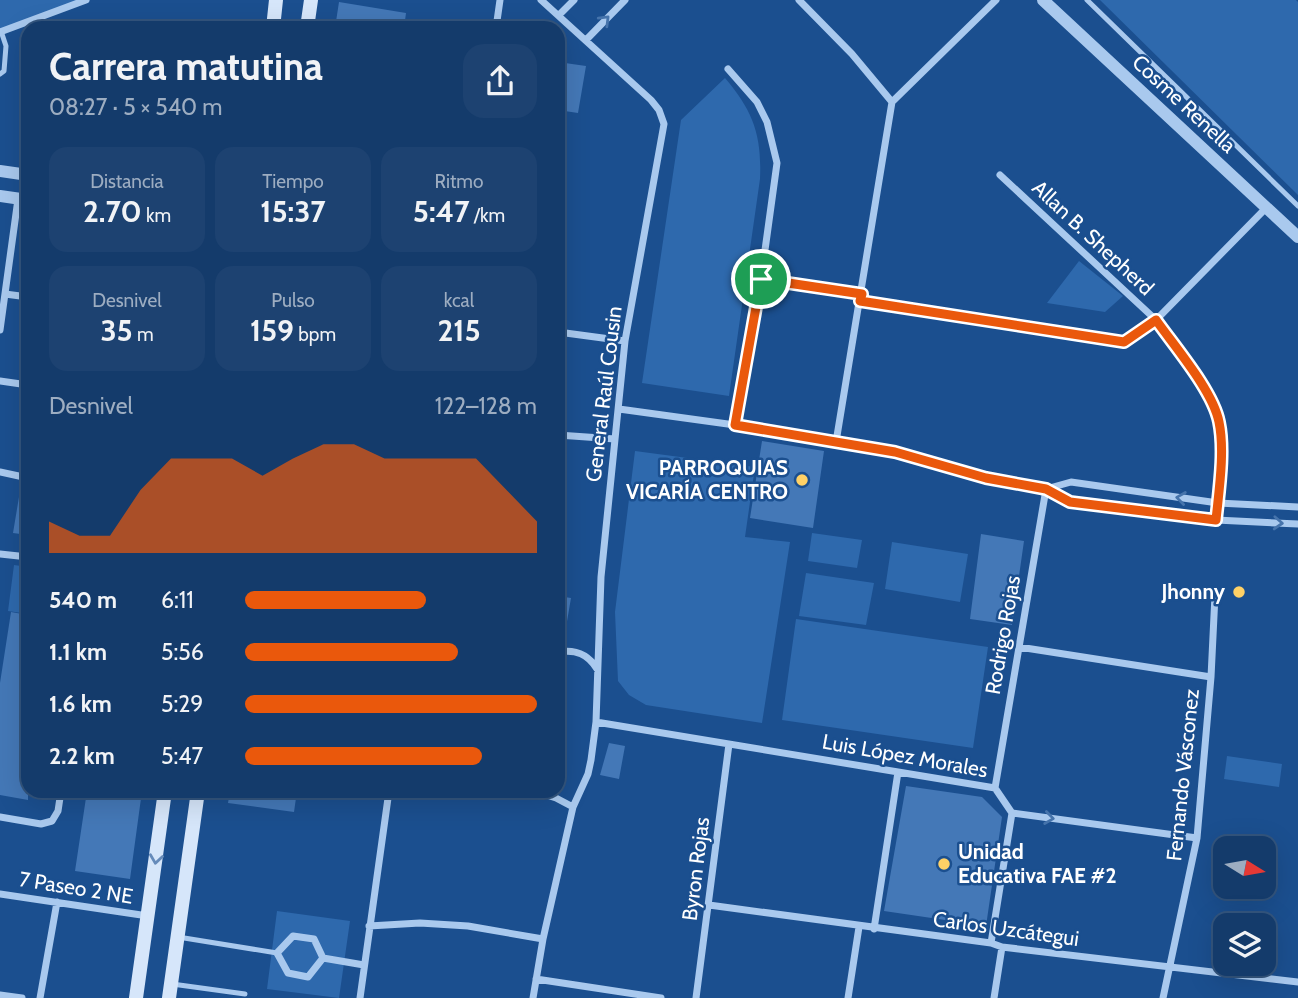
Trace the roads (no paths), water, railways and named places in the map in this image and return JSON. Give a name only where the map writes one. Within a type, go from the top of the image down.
[{"type":"main road","points":[[274,21],[276,0]]},
{"type":"main road","points":[[308,21],[311,0]]},
{"type":"main road","points":[[136,998],[164,798]]},
{"type":"main road","points":[[170,991],[197,798]]},
{"type":"street","points":[[30,21],[86,0]]},
{"type":"street","points":[[497,21],[500,0]]},
{"type":"street","points":[[541,0],[586,40],[625,0]]},
{"type":"street","points":[[559,15],[574,0]]},
{"type":"street","points":[[799,0],[852,54],[892,102]]},
{"type":"street","points":[[836,442],[892,102],[996,0]]},
{"type":"street","name":"Cosme Renella","points":[[1043,0],[1268,206],[1298,237]]},
{"type":"street","points":[[1,32],[21,24]]},
{"type":"street","name":"General Raúl Cousin","points":[[533,998],[543,939],[573,807],[588,774],[596,722],[601,577],[625,341],[664,124],[659,110],[651,100],[586,40]]},
{"type":"street","points":[[728,69],[757,102],[767,122],[777,163],[761,279],[735,425]]},
{"type":"street","points":[[0,171],[21,174]]},
{"type":"street","name":"Allan B. Shepherd","points":[[1000,176],[1156,320],[1214,406],[1220,422],[1221,445],[1216,520]]},
{"type":"street","points":[[0,196],[21,200]]},
{"type":"street","points":[[761,279],[1124,342],[1156,320],[1268,206]]},
{"type":"street","points":[[0,330],[21,210]]},
{"type":"street","points":[[5,294],[21,296]]},
{"type":"street","points":[[565,333],[625,341]]},
{"type":"street","points":[[0,381],[21,384]]},
{"type":"street","points":[[619,409],[895,452],[986,478],[1046,489],[1070,502],[1216,520],[1298,524]]},
{"type":"street","points":[[565,435],[615,439]]},
{"type":"street","points":[[0,472],[21,476]]},
{"type":"street","points":[[1046,489],[1071,482],[1218,503],[1298,507]]},
{"type":"street","name":"Rodrigo Rojas","points":[[995,788],[1046,489]]},
{"type":"street","points":[[0,554],[21,556]]},
{"type":"street","name":"Fernando Vásconez","points":[[1163,998],[1197,838],[1215,595]]},
{"type":"street","points":[[1019,647],[1211,677]]},
{"type":"street","points":[[565,651],[572,650],[591,659],[598,670]]},
{"type":"street","name":"Luis López Morales","points":[[596,722],[995,788],[1012,813]]},
{"type":"street","name":"Byron Rojas","points":[[696,998],[729,744]]},
{"type":"street","points":[[874,929],[898,772]]},
{"type":"street","points":[[0,817],[41,824],[52,821],[58,811],[60,798]]},
{"type":"street","points":[[360,998],[388,798]]},
{"type":"street","points":[[556,798],[573,807]]},
{"type":"street","points":[[991,943],[1012,813],[1197,838]]},
{"type":"street","name":"7 Paseo 2 NE","points":[[0,894],[148,916]]},
{"type":"street","points":[[40,998],[57,902]]},
{"type":"street","name":"Carlos Uzcátegui","points":[[709,905],[991,943],[1002,947],[1298,982]]},
{"type":"street","points":[[369,926],[444,924],[543,939]]},
{"type":"street","points":[[848,998],[859,927]]},
{"type":"street","points":[[293,936],[314,939],[323,958],[309,977],[288,973],[277,953],[293,936]]},
{"type":"street","points":[[995,998],[1002,947]]},
{"type":"street","points":[[323,958],[364,965]]},
{"type":"street","points":[[536,979],[661,998]]},
{"type":"street","points":[[0,995],[22,998]]},
{"type":"lane","points":[[1087,0],[1298,206]]},
{"type":"lane","points":[[0,74],[4,71],[6,46],[1,32]]},
{"type":"lane","points":[[178,937],[277,953]]},
{"type":"lane","points":[[170,991],[246,994]]},
{"type":"place","name":"PARROQUIAS VICARÍA CENTRO","points":[[802,480]]},
{"type":"place","name":"Jhonny","points":[[1239,592]]},
{"type":"place","name":"Unidad Educativa FAE #2","points":[[944,864]]}]
